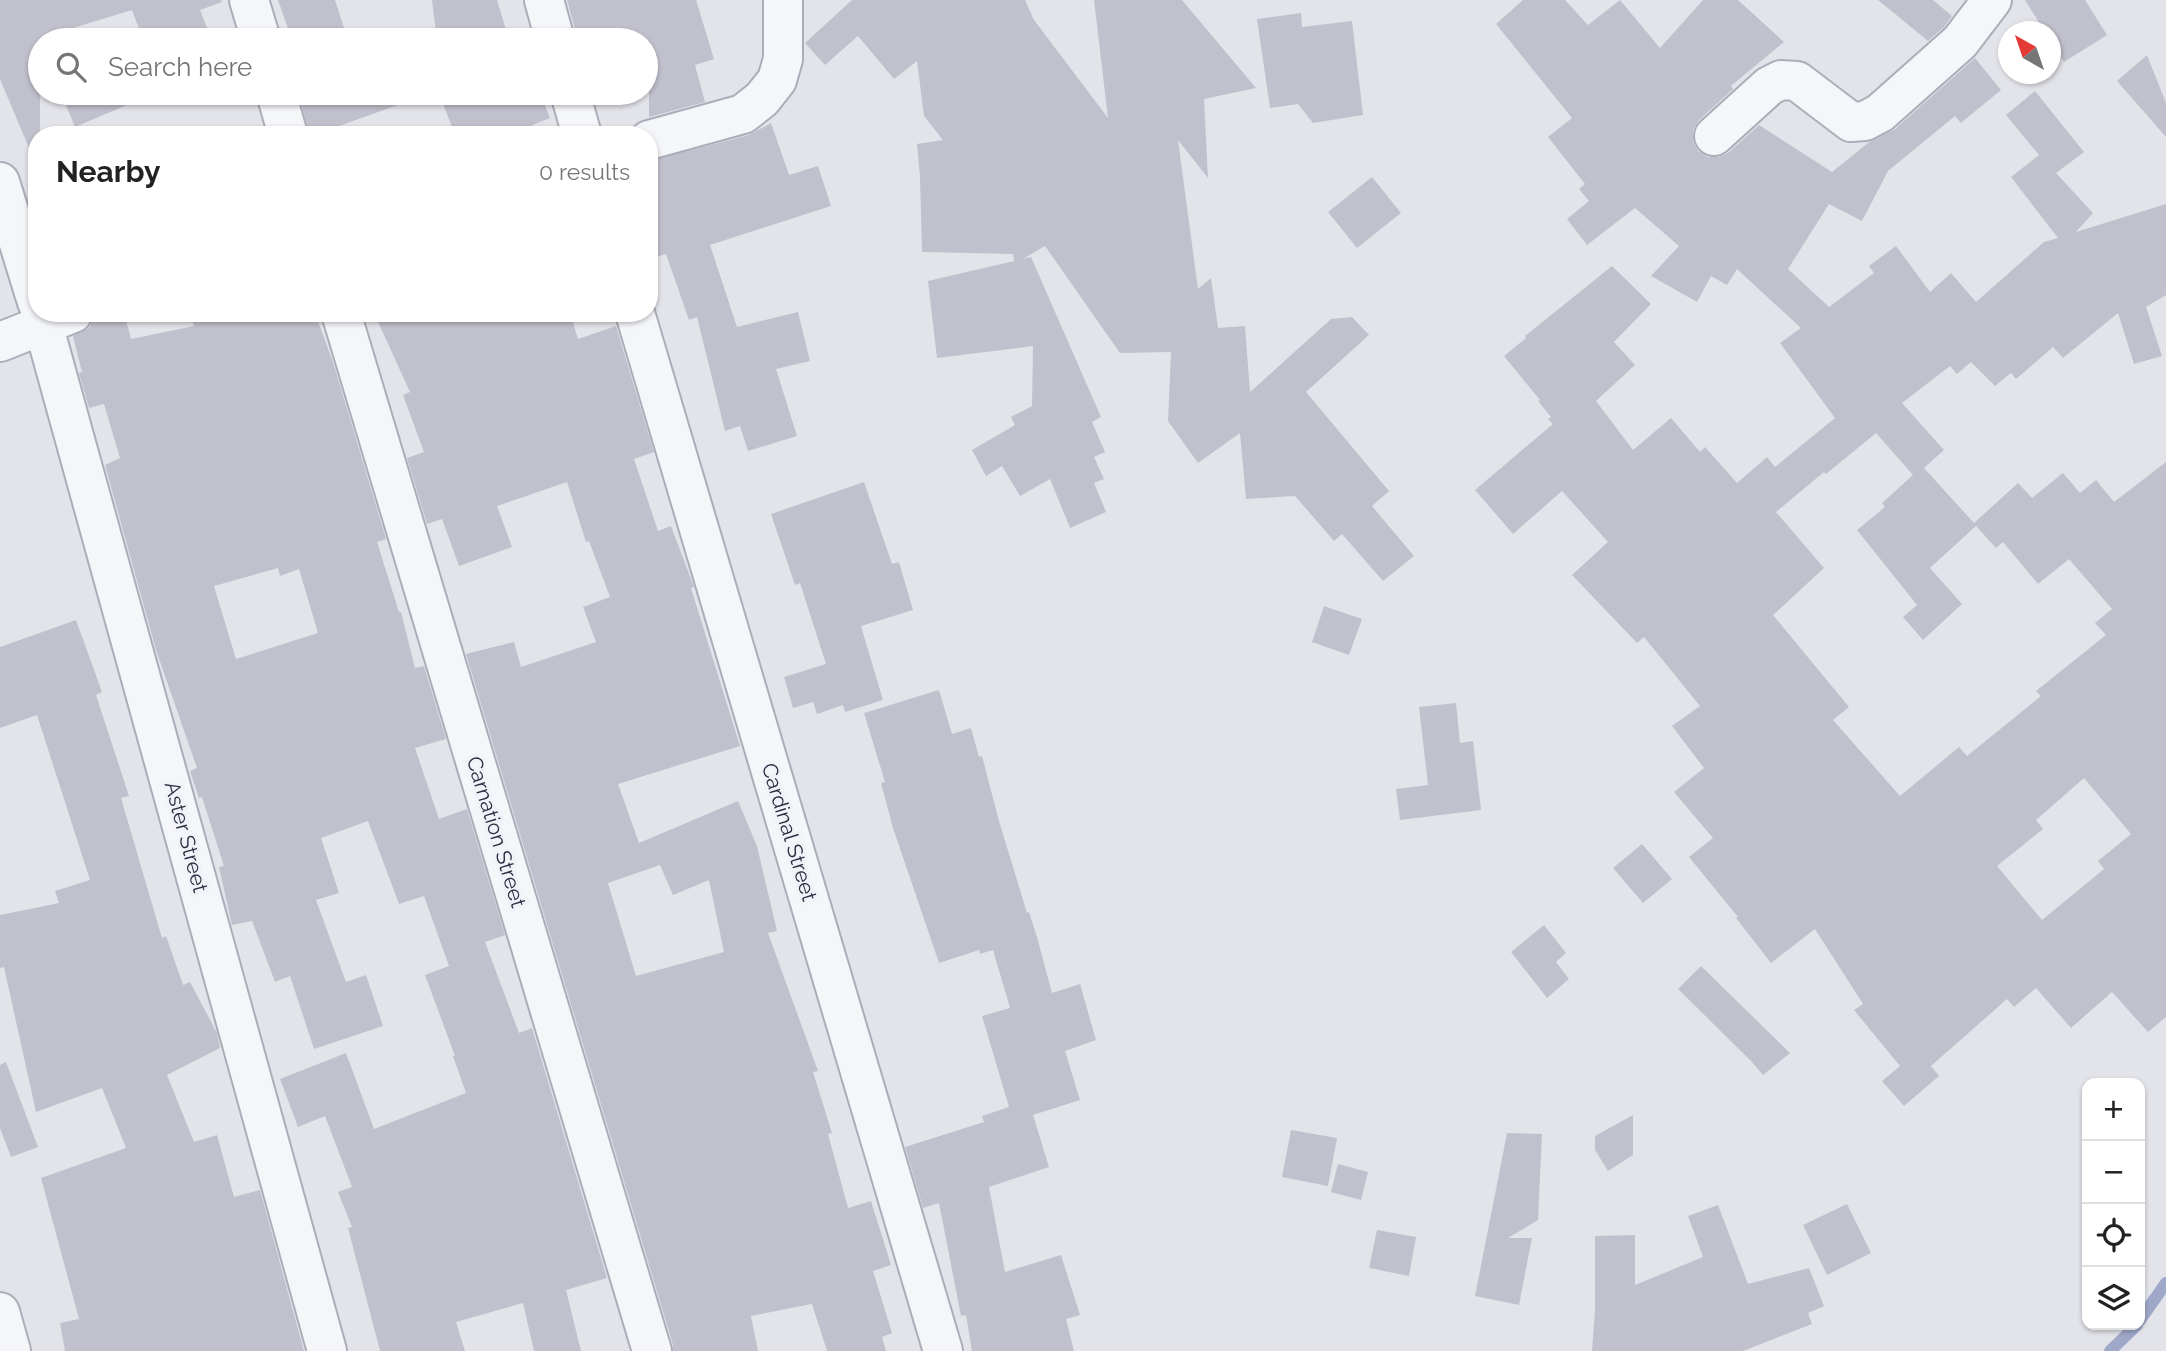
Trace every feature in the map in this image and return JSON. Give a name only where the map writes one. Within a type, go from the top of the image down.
[{"type":"street","points":[[249,0],[257,28]]},
{"type":"street","points":[[544,0],[552,28]]},
{"type":"street","points":[[658,138],[743,114],[762,99],[777,80],[783,59],[783,0]]},
{"type":"street","points":[[1714,136],[1769,86],[1781,80],[1797,81],[1851,122],[1865,121],[1880,113],[1960,42],[1992,0]]},
{"type":"street","points":[[279,105],[285,126]]},
{"type":"street","points":[[573,105],[579,126]]},
{"type":"street","name":"Aster Street","points":[[0,182],[28,258]]},
{"type":"street","points":[[0,342],[33,322]]},
{"type":"street","name":"Aster Street","points":[[50,322],[327,1351]]},
{"type":"street","name":"Carnation Street","points":[[344,322],[652,1351]]},
{"type":"street","name":"Cardinal Street","points":[[638,322],[943,1351]]},
{"type":"street","points":[[0,1311],[11,1351]]},
{"type":"building","points":[[0,0],[222,2],[200,10],[207,28],[139,28],[132,10],[73,28],[28,28],[28,105],[40,105],[40,126],[28,126],[28,146],[0,79]]},
{"type":"building","points":[[278,0],[335,0],[344,28],[288,28]]},
{"type":"building","points":[[432,0],[497,0],[505,28],[436,28]]},
{"type":"building","points":[[567,0],[696,0],[714,59],[695,65],[705,102],[649,117],[649,105],[658,105],[658,28],[575,28]]},
{"type":"building","points":[[852,0],[1025,0],[1034,20],[1108,118],[1094,0],[1182,0],[1256,88],[1204,99],[1208,178],[1178,140],[1198,289],[1211,278],[1218,328],[1245,326],[1250,392],[1331,319],[1352,317],[1369,335],[1306,392],[1389,491],[1372,506],[1414,556],[1383,581],[1342,534],[1334,541],[1295,496],[1246,499],[1240,433],[1198,463],[1168,421],[1171,352],[1120,353],[1045,246],[1023,259],[1031,257],[1101,417],[1092,422],[1105,452],[1094,457],[1104,479],[1094,483],[1106,512],[1070,528],[1050,479],[1020,496],[1002,466],[986,476],[972,450],[1015,425],[1011,417],[1032,406],[1033,346],[937,358],[928,281],[1014,261],[1013,254],[922,252],[917,144],[943,140],[924,116],[917,61],[894,79],[858,36],[825,65],[805,43]]},
{"type":"building","points":[[1523,0],[1565,0],[1588,25],[1620,0],[1660,48],[1703,0],[1738,0],[1784,42],[1731,86],[1733,89],[1699,120],[1693,130],[1693,141],[1698,151],[1708,157],[1719,157],[1728,153],[1759,125],[1832,172],[1868,143],[1895,129],[1975,58],[2001,90],[1961,123],[1955,116],[1888,171],[1862,221],[1829,204],[1788,269],[1829,307],[1874,273],[1869,266],[1896,246],[1930,292],[1951,273],[1976,302],[2044,242],[2058,238],[2011,177],[2039,155],[2006,115],[2035,91],[2084,152],[2056,173],[2093,213],[2076,232],[2166,204],[2166,295],[2146,307],[2162,356],[2134,364],[2118,313],[2063,358],[2053,347],[2016,379],[2011,373],[1995,386],[1971,362],[1957,374],[1950,366],[1902,403],[1944,450],[1924,468],[1974,523],[2018,483],[2032,498],[2063,473],[2080,493],[2096,480],[2114,502],[2166,462],[2166,1017],[2148,1032],[2112,992],[2071,1028],[2036,988],[2014,1007],[2007,999],[1931,1066],[1939,1076],[1904,1106],[1882,1081],[1900,1066],[1854,1010],[1863,1004],[1815,929],[1771,963],[1689,857],[1713,838],[1674,792],[1704,768],[1672,726],[1700,706],[1644,637],[1637,643],[1572,575],[1608,542],[1562,491],[1513,534],[1475,490],[1553,424],[1548,419],[1551,417],[1538,401],[1540,400],[1504,356],[1612,266],[1651,304],[1614,342],[1635,365],[1596,401],[1633,450],[1671,418],[1700,452],[1705,447],[1737,483],[1767,457],[1775,467],[1835,418],[1780,343],[1801,328],[1737,269],[1727,285],[1711,276],[1697,302],[1651,276],[1679,246],[1635,208],[1587,245],[1567,219],[1589,201],[1579,189],[1585,184],[1548,137],[1572,118],[1496,24]],"holes":[[[1876,433],[1913,475],[1882,503],[1885,507],[1857,530],[1917,605],[1903,617],[1923,640],[1962,604],[1930,568],[1976,526],[1996,548],[2003,542],[2038,584],[2069,559],[2112,609],[2095,623],[2106,635],[2036,691],[2041,696],[1967,756],[1959,747],[1900,796],[1833,720],[1849,707],[1773,615],[1824,568],[1776,512]],[[2084,778],[2131,834],[2098,861],[2104,869],[2042,920],[1997,866],[2043,829],[2036,820]]]},
{"type":"building","points":[[1878,0],[1933,0],[1952,16],[1928,41]]},
{"type":"building","points":[[2025,0],[2085,0],[2107,35],[2064,62],[2061,58],[2061,21],[2038,21]]},
{"type":"building","points":[[1301,13],[1302,27],[1352,21],[1363,115],[1313,123],[1298,104],[1270,108],[1257,19]]},
{"type":"building","points":[[2147,55],[2166,103],[2166,137],[2117,81]]},
{"type":"building","points":[[66,105],[127,105],[77,126],[75,126]]},
{"type":"building","points":[[302,105],[398,105],[339,126],[307,126]]},
{"type":"building","points":[[444,105],[545,105],[550,118],[530,126],[452,126]]},
{"type":"building","points":[[771,123],[789,175],[818,166],[831,206],[710,245],[737,327],[798,312],[810,361],[776,369],[797,436],[748,451],[740,426],[725,431],[697,317],[689,320],[666,254],[658,256],[658,159],[749,135]]},
{"type":"building","points":[[1372,177],[1401,213],[1357,248],[1328,212]]},
{"type":"building","points":[[92,322],[126,322],[131,339],[194,326],[193,322],[318,322],[333,362],[386,539],[377,542],[401,612],[415,668],[424,666],[446,739],[415,748],[439,819],[467,809],[505,935],[485,942],[519,1033],[532,1028],[607,1278],[566,1290],[581,1351],[534,1351],[523,1303],[456,1322],[465,1351],[380,1351],[348,1228],[352,1227],[338,1192],[352,1187],[325,1116],[298,1127],[280,1079],[346,1053],[374,1129],[466,1093],[425,975],[449,966],[424,896],[399,904],[368,821],[321,838],[339,893],[316,900],[346,982],[366,975],[383,1026],[314,1049],[290,976],[275,982],[252,921],[232,925],[219,867],[224,866],[202,797],[199,798],[190,771],[197,768],[156,650],[105,465],[120,458],[104,404],[89,408],[79,373],[82,372],[73,336],[90,327]],"holes":[[[278,568],[280,576],[299,569],[318,633],[236,659],[214,586]]]},
{"type":"building","points":[[378,322],[573,322],[578,339],[616,326],[654,452],[634,459],[658,531],[671,526],[694,587],[691,588],[740,746],[618,784],[639,843],[738,801],[757,846],[777,931],[768,933],[818,1071],[813,1072],[832,1133],[828,1134],[848,1208],[871,1201],[891,1265],[873,1271],[892,1333],[882,1337],[886,1351],[827,1351],[812,1304],[751,1316],[758,1351],[673,1351],[466,654],[514,642],[521,667],[596,642],[583,607],[610,597],[589,541],[586,542],[567,482],[497,506],[512,547],[459,566],[442,519],[427,524],[407,458],[424,452],[403,395],[410,392]],"holes":[[[660,865],[673,895],[709,880],[724,952],[636,976],[608,883]]]},
{"type":"building","points":[[864,482],[892,564],[899,562],[913,610],[861,626],[883,700],[845,712],[843,705],[817,714],[813,702],[793,708],[784,677],[826,664],[800,583],[795,585],[771,514]]},
{"type":"building","points":[[1324,606],[1362,619],[1349,655],[1312,642]]},
{"type":"building","points":[[76,620],[102,692],[96,695],[129,796],[121,798],[162,938],[166,936],[183,985],[190,982],[217,1033],[220,1048],[167,1075],[194,1142],[217,1135],[234,1197],[260,1190],[304,1351],[65,1351],[60,1323],[79,1319],[41,1178],[126,1148],[102,1088],[36,1112],[4,967],[0,968],[0,915],[59,903],[55,891],[90,880],[37,715],[0,728],[0,647]]},
{"type":"building","points":[[939,690],[952,734],[971,728],[979,757],[982,756],[999,821],[1037,937],[1052,993],[1080,984],[1096,1040],[1065,1051],[1080,1100],[1033,1115],[1049,1167],[989,1187],[1005,1272],[1061,1255],[1080,1315],[1066,1319],[1074,1351],[972,1351],[966,1315],[961,1316],[939,1203],[923,1208],[905,1147],[984,1122],[982,1116],[1009,1107],[982,1016],[1010,1008],[993,950],[980,954],[979,950],[939,963],[893,828],[881,783],[885,782],[864,713]]},
{"type":"building","points":[[1456,703],[1460,743],[1473,741],[1481,810],[1400,820],[1396,789],[1428,785],[1419,707]]},
{"type":"building","points":[[1642,844],[1672,879],[1643,903],[1613,868]]},
{"type":"building","points":[[1544,925],[1566,953],[1556,962],[1569,979],[1547,998],[1511,952]]},
{"type":"building","points":[[1701,966],[1790,1053],[1763,1075],[1678,989]]},
{"type":"building","points":[[6,1062],[38,1147],[11,1157],[0,1128],[0,1065]]},
{"type":"building","points":[[1633,1115],[1633,1155],[1608,1171],[1595,1150],[1595,1136]]},
{"type":"building","points":[[1291,1130],[1337,1138],[1328,1186],[1282,1177]]},
{"type":"building","points":[[1507,1133],[1542,1134],[1538,1220],[1508,1238],[1532,1238],[1519,1305],[1475,1296]]},
{"type":"building","points":[[1338,1164],[1368,1172],[1361,1200],[1331,1192]]},
{"type":"building","points":[[1847,1204],[1871,1253],[1827,1275],[1803,1225]]},
{"type":"building","points":[[1718,1205],[1748,1284],[1809,1268],[1824,1306],[1808,1313],[1812,1324],[1743,1351],[1592,1351],[1595,1236],[1635,1235],[1635,1285],[1703,1257],[1688,1216]]},
{"type":"building","points":[[1377,1230],[1416,1237],[1409,1276],[1369,1268]]},
{"type":"waterway","points":[[2145,1313],[2166,1283]]},
{"type":"waterway","points":[[2110,1351],[2132,1330]]}]
